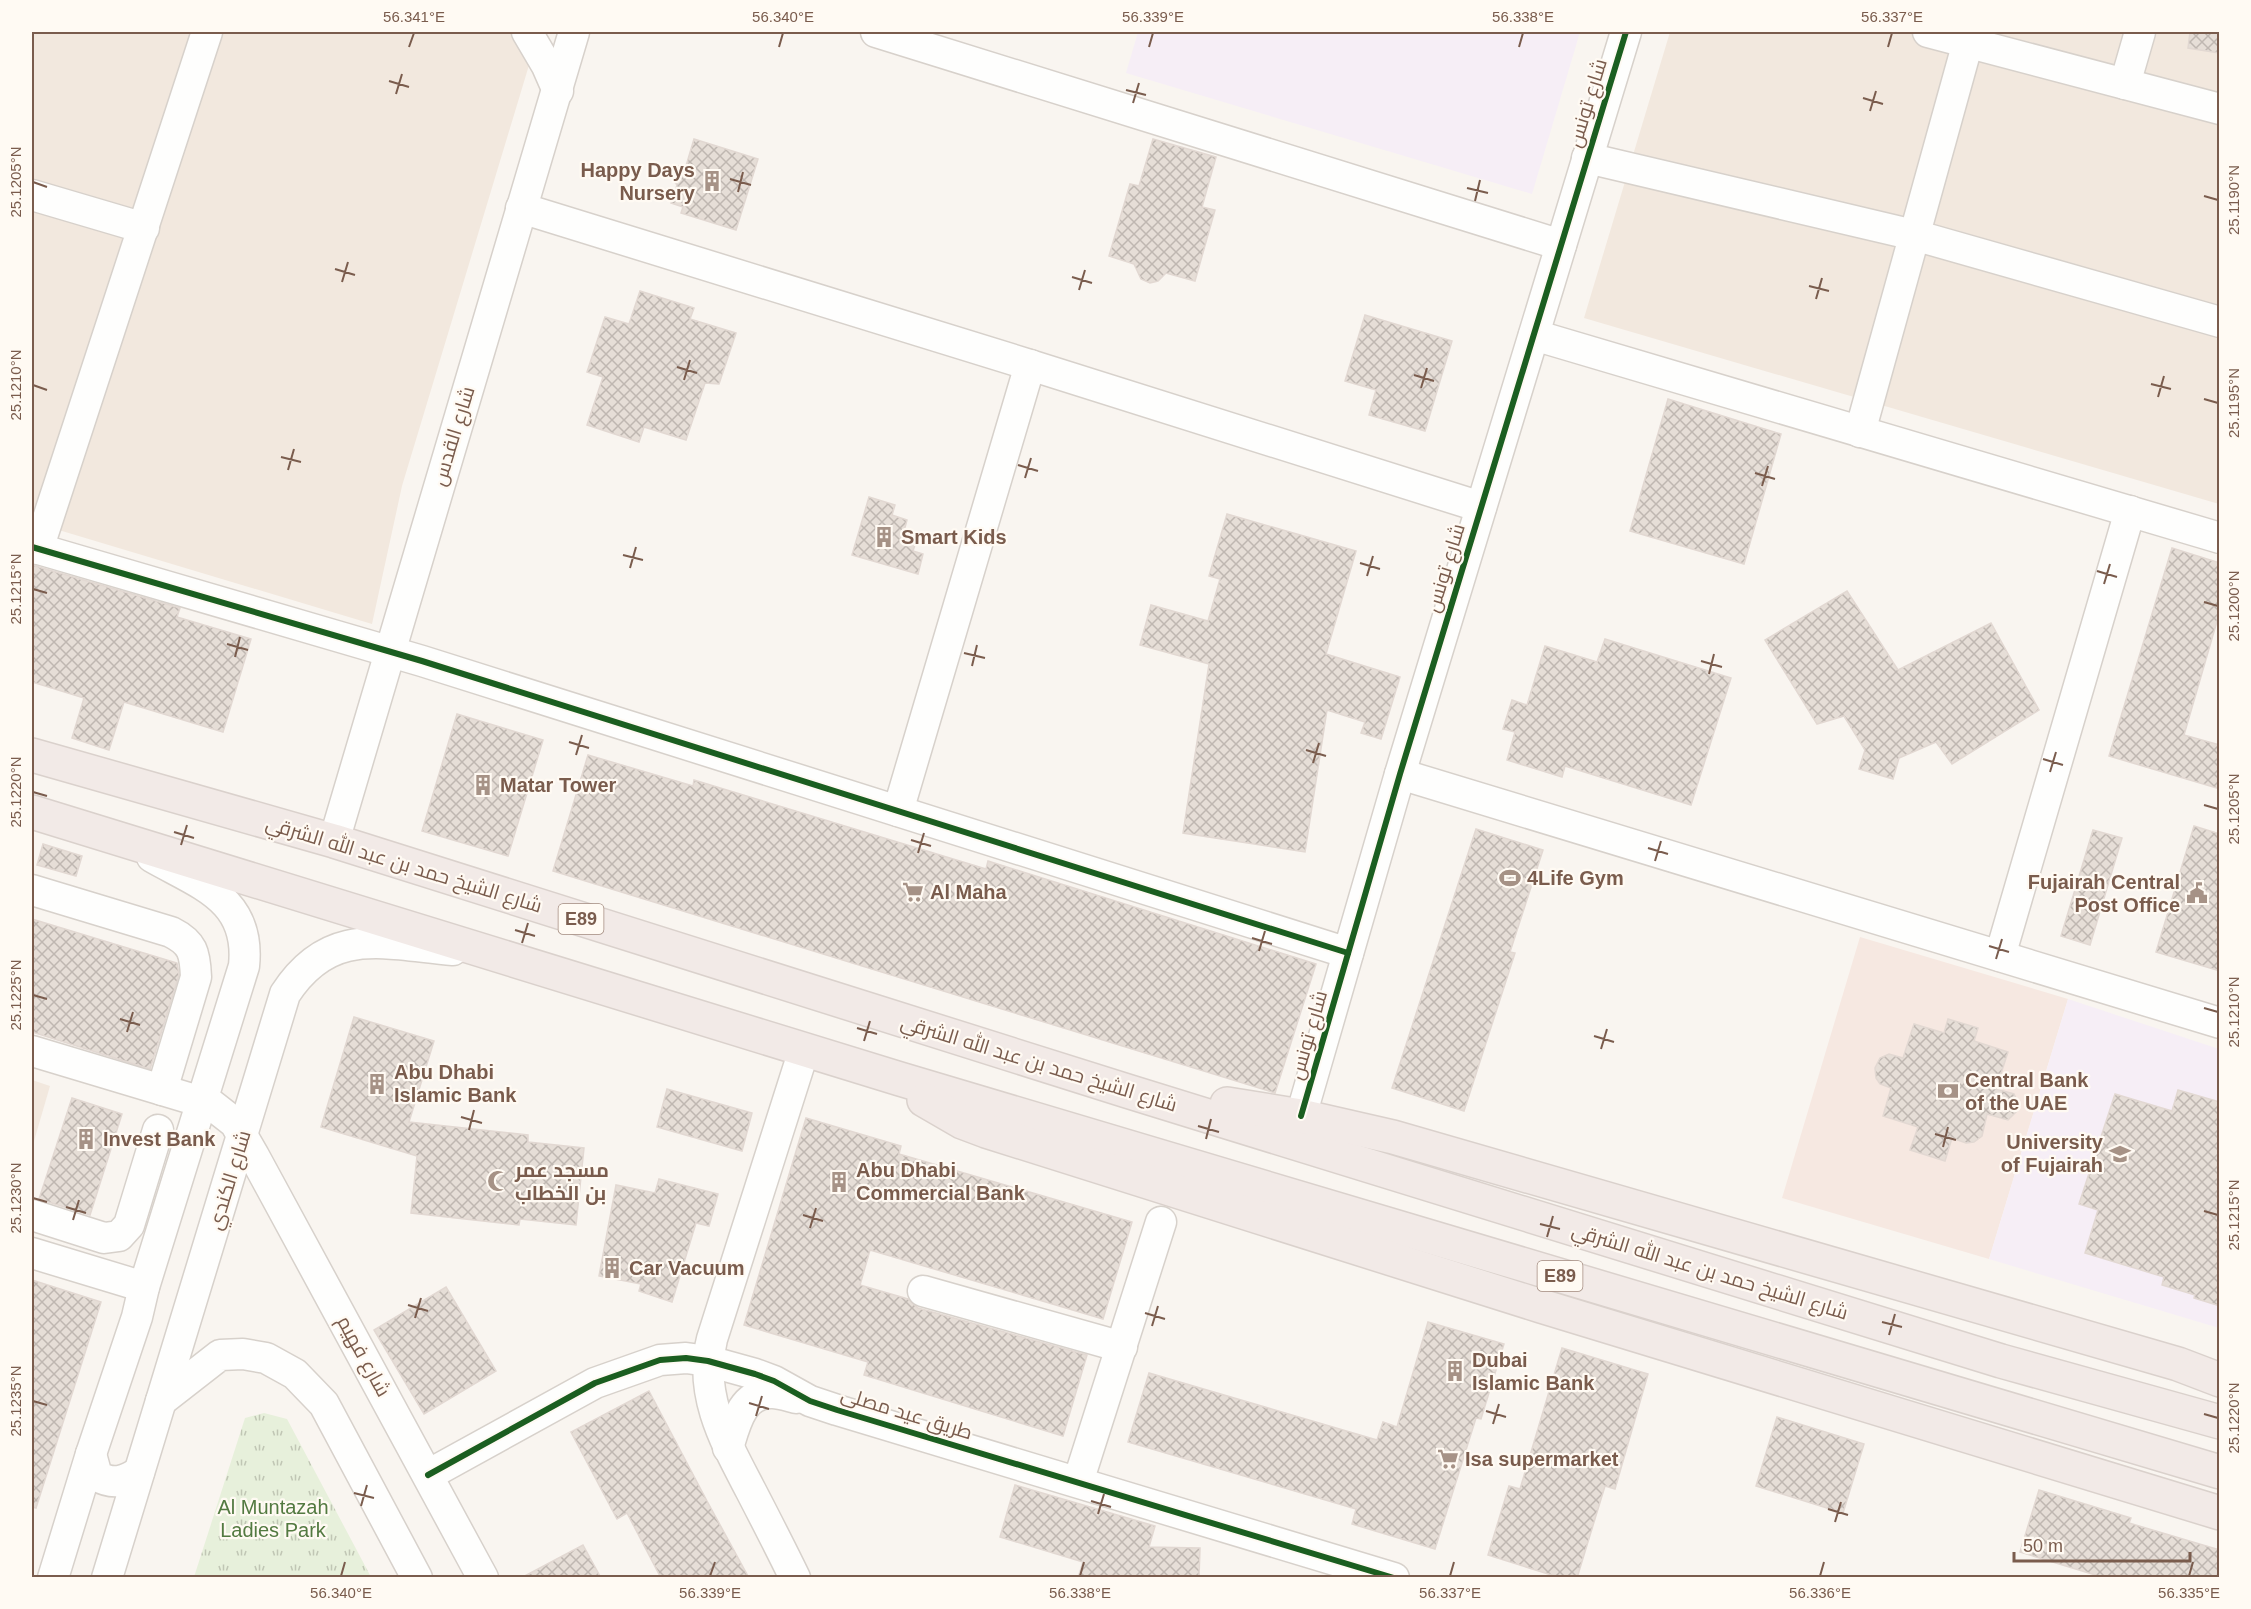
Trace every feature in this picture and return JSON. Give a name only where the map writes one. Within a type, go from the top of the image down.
[{"type":"highway","name":"شارع الشيخ حمد بن عبد الله الشرقي","points":[[32,755],[334,841],[1127,1091],[2001,1361],[2220,1422]]},
{"type":"highway","name":"E89","points":[[40,819],[124,840],[900,1079],[2220,1472]]},
{"type":"highway","points":[[900,1079],[936,1108],[986,1131],[1564,1313],[2220,1513]]},
{"type":"highway","points":[[1127,1091],[1302,1116],[1393,1137],[2178,1364],[2220,1380]]},
{"type":"highway","points":[[2178,1364],[2220,1369]]},
{"type":"highway","points":[[2163,1496],[2220,1533]]},
{"type":"street","points":[[207,32],[144,228],[35,548],[389,651],[1348,953]]},
{"type":"street","points":[[526,32],[547,66],[558,91]]},
{"type":"street","name":"شارع القدس","points":[[334,841],[574,32]]},
{"type":"street","points":[[876,32],[1561,245]]},
{"type":"street","name":"شارع تونس","points":[[1302,1116],[1400,774],[1626,32]]},
{"type":"street","points":[[1928,32],[2220,110]]},
{"type":"street","points":[[2125,84],[2139,32]]},
{"type":"street","points":[[1860,432],[1968,42]]},
{"type":"street","points":[[1587,158],[1914,235],[2220,322]]},
{"type":"street","points":[[32,195],[144,228]]},
{"type":"street","points":[[521,208],[1481,507]]},
{"type":"street","points":[[1534,335],[2220,538]]},
{"type":"street","points":[[898,811],[1030,365]]},
{"type":"street","points":[[2000,956],[2130,511]]},
{"type":"street","points":[[1400,774],[2220,1023]]},
{"type":"street","points":[[53,1578],[242,978],[246,954],[243,930],[235,913],[223,898],[124,840]]},
{"type":"street","points":[[32,890],[171,932],[184,938],[191,948],[195,960],[196,977],[162,1090]]},
{"type":"street","name":"شارع الكندي","points":[[107,1578],[285,994],[306,967],[321,955],[347,945],[362,942],[487,953]]},
{"type":"street","points":[[795,1578],[728,1448],[708,1388],[708,1361],[712,1339],[804,1050]]},
{"type":"street","name":"شارع فهيم","points":[[32,1051],[212,1105],[235,1123],[483,1578]]},
{"type":"street","points":[[32,1215],[104,1238],[119,1236],[129,1225],[158,1130]]},
{"type":"street","points":[[1078,1482],[1161,1222]]},
{"type":"street","points":[[32,1253],[144,1287]]},
{"type":"street","points":[[923,1291],[1122,1347]]},
{"type":"street","points":[[161,1401],[220,1355],[243,1354],[266,1358],[295,1374],[324,1404],[417,1578]]},
{"type":"street","name":"طريق عيد مصلى","points":[[428,1475],[595,1383],[660,1360],[686,1358],[708,1361],[774,1381],[810,1401],[1394,1578]]},
{"type":"street","points":[[728,1448],[741,1411],[751,1398],[771,1392],[810,1401]]},
{"type":"street","points":[[91,1454],[97,1476],[107,1482],[128,1479],[139,1472]]},
{"type":"shaded area","points":[[32,32],[539,32],[402,486],[372,624],[32,522]]},
{"type":"shaded area","points":[[1138,32],[1580,32],[1532,194],[1126,73]]},
{"type":"shaded area","points":[[1670,32],[2219,32],[2219,504],[1584,318]]},
{"type":"shaded area","points":[[1860,937],[2068,999],[1989,1259],[1782,1198]]},
{"type":"shaded area","name":"University of Fujairah","points":[[2068,999],[2219,1049],[2219,1328],[1989,1259]]},
{"type":"shaded area","points":[[32,1080],[50,1086],[32,1148]]},
{"type":"green space","name":"Al Muntazah Ladies Park","points":[[264,1413],[287,1419],[371,1577],[194,1577],[245,1418]]},
{"type":"building","points":[[2190,32],[2220,32],[2220,53],[2188,48]]},
{"type":"building","name":"Happy Days Nursery","points":[[694,139],[758,159],[736,230],[681,213],[683,207],[671,203],[677,185],[669,174],[678,166],[686,166]]},
{"type":"building","points":[[1153,139],[1216,157],[1202,207],[1215,210],[1195,281],[1166,273],[1158,281],[1150,283],[1141,279],[1134,264],[1109,256],[1130,184],[1139,186]]},
{"type":"building","points":[[640,291],[694,308],[690,319],[736,333],[719,384],[705,383],[686,440],[644,427],[639,442],[587,425],[603,377],[587,372],[605,317],[629,324]]},
{"type":"building","points":[[1365,315],[1452,341],[1425,431],[1369,415],[1376,390],[1345,381]]},
{"type":"building","points":[[1668,399],[1781,434],[1744,564],[1630,531]]},
{"type":"building","name":"Smart Kids","points":[[869,497],[895,505],[892,515],[907,520],[903,535],[917,539],[913,551],[923,554],[918,574],[852,555]]},
{"type":"building","points":[[1227,514],[1356,551],[1326,654],[1400,677],[1381,739],[1361,733],[1365,722],[1327,710],[1305,852],[1183,833],[1209,664],[1140,645],[1151,605],[1208,621],[1220,579],[1209,576]]},
{"type":"building","points":[[2172,548],[2220,563],[2220,611],[2184,735],[2220,745],[2220,789],[2109,756]]},
{"type":"building","points":[[32,565],[180,608],[177,617],[251,639],[223,732],[124,702],[109,750],[72,738],[84,698],[32,682]]},
{"type":"building","points":[[1847,591],[1898,670],[1991,623],[2039,710],[1952,764],[1936,742],[1899,758],[1893,779],[1859,769],[1865,750],[1844,716],[1817,724],[1765,640]]},
{"type":"building","points":[[1605,639],[1731,678],[1691,805],[1565,766],[1562,777],[1507,760],[1515,732],[1503,729],[1512,700],[1527,705],[1545,646],[1597,662]]},
{"type":"building","name":"Matar Tower","points":[[457,714],[543,740],[508,856],[422,831]]},
{"type":"building","points":[[588,755],[693,786],[694,780],[986,869],[988,861],[1316,964],[1275,1093],[553,871]]},
{"type":"building","name":"Fujairah Central Post Office","points":[[2194,826],[2220,834],[2220,971],[2156,952]]},
{"type":"building","points":[[1476,829],[1543,850],[1510,952],[1515,953],[1464,1111],[1392,1088]]},
{"type":"building","points":[[2093,830],[2122,838],[2090,945],[2061,936]]},
{"type":"building","points":[[43,844],[82,856],[76,876],[37,865]]},
{"type":"building","points":[[32,919],[177,963],[179,975],[150,1069],[32,1032]]},
{"type":"building","points":[[354,1017],[434,1041],[409,1122],[528,1135],[528,1142],[584,1148],[576,1225],[520,1219],[519,1225],[411,1213],[417,1156],[321,1127]]},
{"type":"building","name":"Central Bank of the UAE","points":[[1948,1019],[1978,1028],[1974,1041],[2008,1052],[1996,1089],[2014,1094],[2017,1111],[2008,1120],[1987,1114],[1982,1136],[1974,1142],[1966,1143],[1952,1138],[1945,1161],[1910,1150],[1918,1127],[1883,1116],[1891,1088],[1880,1084],[1876,1078],[1875,1068],[1880,1058],[1889,1054],[1903,1058],[1914,1024],[1944,1033]]},
{"type":"building","points":[[667,1089],[752,1113],[742,1151],[657,1127]]},
{"type":"building","points":[[2178,1090],[2220,1102],[2220,1306],[2194,1298],[2195,1295],[2162,1285],[2164,1277],[2085,1253],[2098,1210],[2079,1204],[2115,1094],[2172,1111]]},
{"type":"building","name":"Invest Bank","points":[[72,1098],[122,1114],[90,1215],[39,1199]]},
{"type":"building","points":[[806,1118],[901,1146],[899,1154],[1132,1222],[1103,1319],[870,1250],[860,1285],[908,1299],[918,1308],[1087,1355],[1063,1436],[864,1375],[868,1362],[744,1325]]},
{"type":"building","points":[[659,1179],[718,1194],[709,1226],[696,1223],[672,1302],[639,1291],[641,1284],[599,1276],[616,1185],[655,1193]]},
{"type":"building","points":[[32,1280],[101,1302],[36,1508],[32,1507]]},
{"type":"building","points":[[446,1287],[496,1371],[424,1414],[374,1330]]},
{"type":"building","points":[[1428,1322],[1504,1344],[1481,1419],[1476,1418],[1435,1549],[1352,1524],[1356,1509],[1128,1442],[1149,1373],[1377,1440],[1383,1422],[1397,1427]]},
{"type":"building","points":[[1562,1348],[1648,1374],[1615,1489],[1605,1486],[1577,1578],[1561,1578],[1488,1555],[1509,1486],[1520,1489]]},
{"type":"building","points":[[649,1391],[749,1578],[661,1578],[627,1513],[617,1519],[571,1432]]},
{"type":"building","points":[[1777,1417],[1864,1444],[1843,1513],[1756,1486]]},
{"type":"building","points":[[1015,1485],[1155,1526],[1149,1547],[1200,1548],[1199,1578],[1078,1578],[1083,1562],[1000,1537]]},
{"type":"building","points":[[2039,1490],[2131,1518],[2129,1523],[2220,1550],[2220,1565],[2216,1578],[2105,1578],[2020,1552]]},
{"type":"building","points":[[583,1545],[601,1578],[521,1578]]},
{"type":"cycle path","points":[[1301,1116],[1400,774],[1626,32]]},
{"type":"cycle path","points":[[32,547],[422,661],[1348,953]]},
{"type":"cycle path","points":[[428,1475],[595,1383],[660,1360],[686,1358],[708,1361],[755,1374],[774,1381],[810,1401],[837,1410],[1394,1578]]},
{"type":"place","name":"Happy Days Nursery","points":[[712,181]]},
{"type":"place","name":"Smart Kids","points":[[884,537]]},
{"type":"place","name":"Matar Tower","points":[[483,785]]},
{"type":"place","name":"4Life Gym","points":[[1510,878]]},
{"type":"place","name":"Al Maha","points":[[913,892]]},
{"type":"place","name":"Fujairah Central Post Office","points":[[2197,893]]},
{"type":"place","name":"Abu Dhabi Islamic Bank","points":[[377,1084]]},
{"type":"place","name":"Central Bank of the UAE","points":[[1948,1091]]},
{"type":"place","name":"Invest Bank","points":[[86,1139]]},
{"type":"place","name":"University of Fujairah","points":[[2120,1154]]},
{"type":"place","name":"مسجد عمر بن الخطاب","points":[[498,1181]]},
{"type":"place","name":"Abu Dhabi Commercial Bank","points":[[839,1182]]},
{"type":"place","name":"Car Vacuum","points":[[612,1268]]},
{"type":"place","name":"Dubai Islamic Bank","points":[[1455,1371]]},
{"type":"place","name":"Isa supermarket","points":[[1448,1459]]}]
